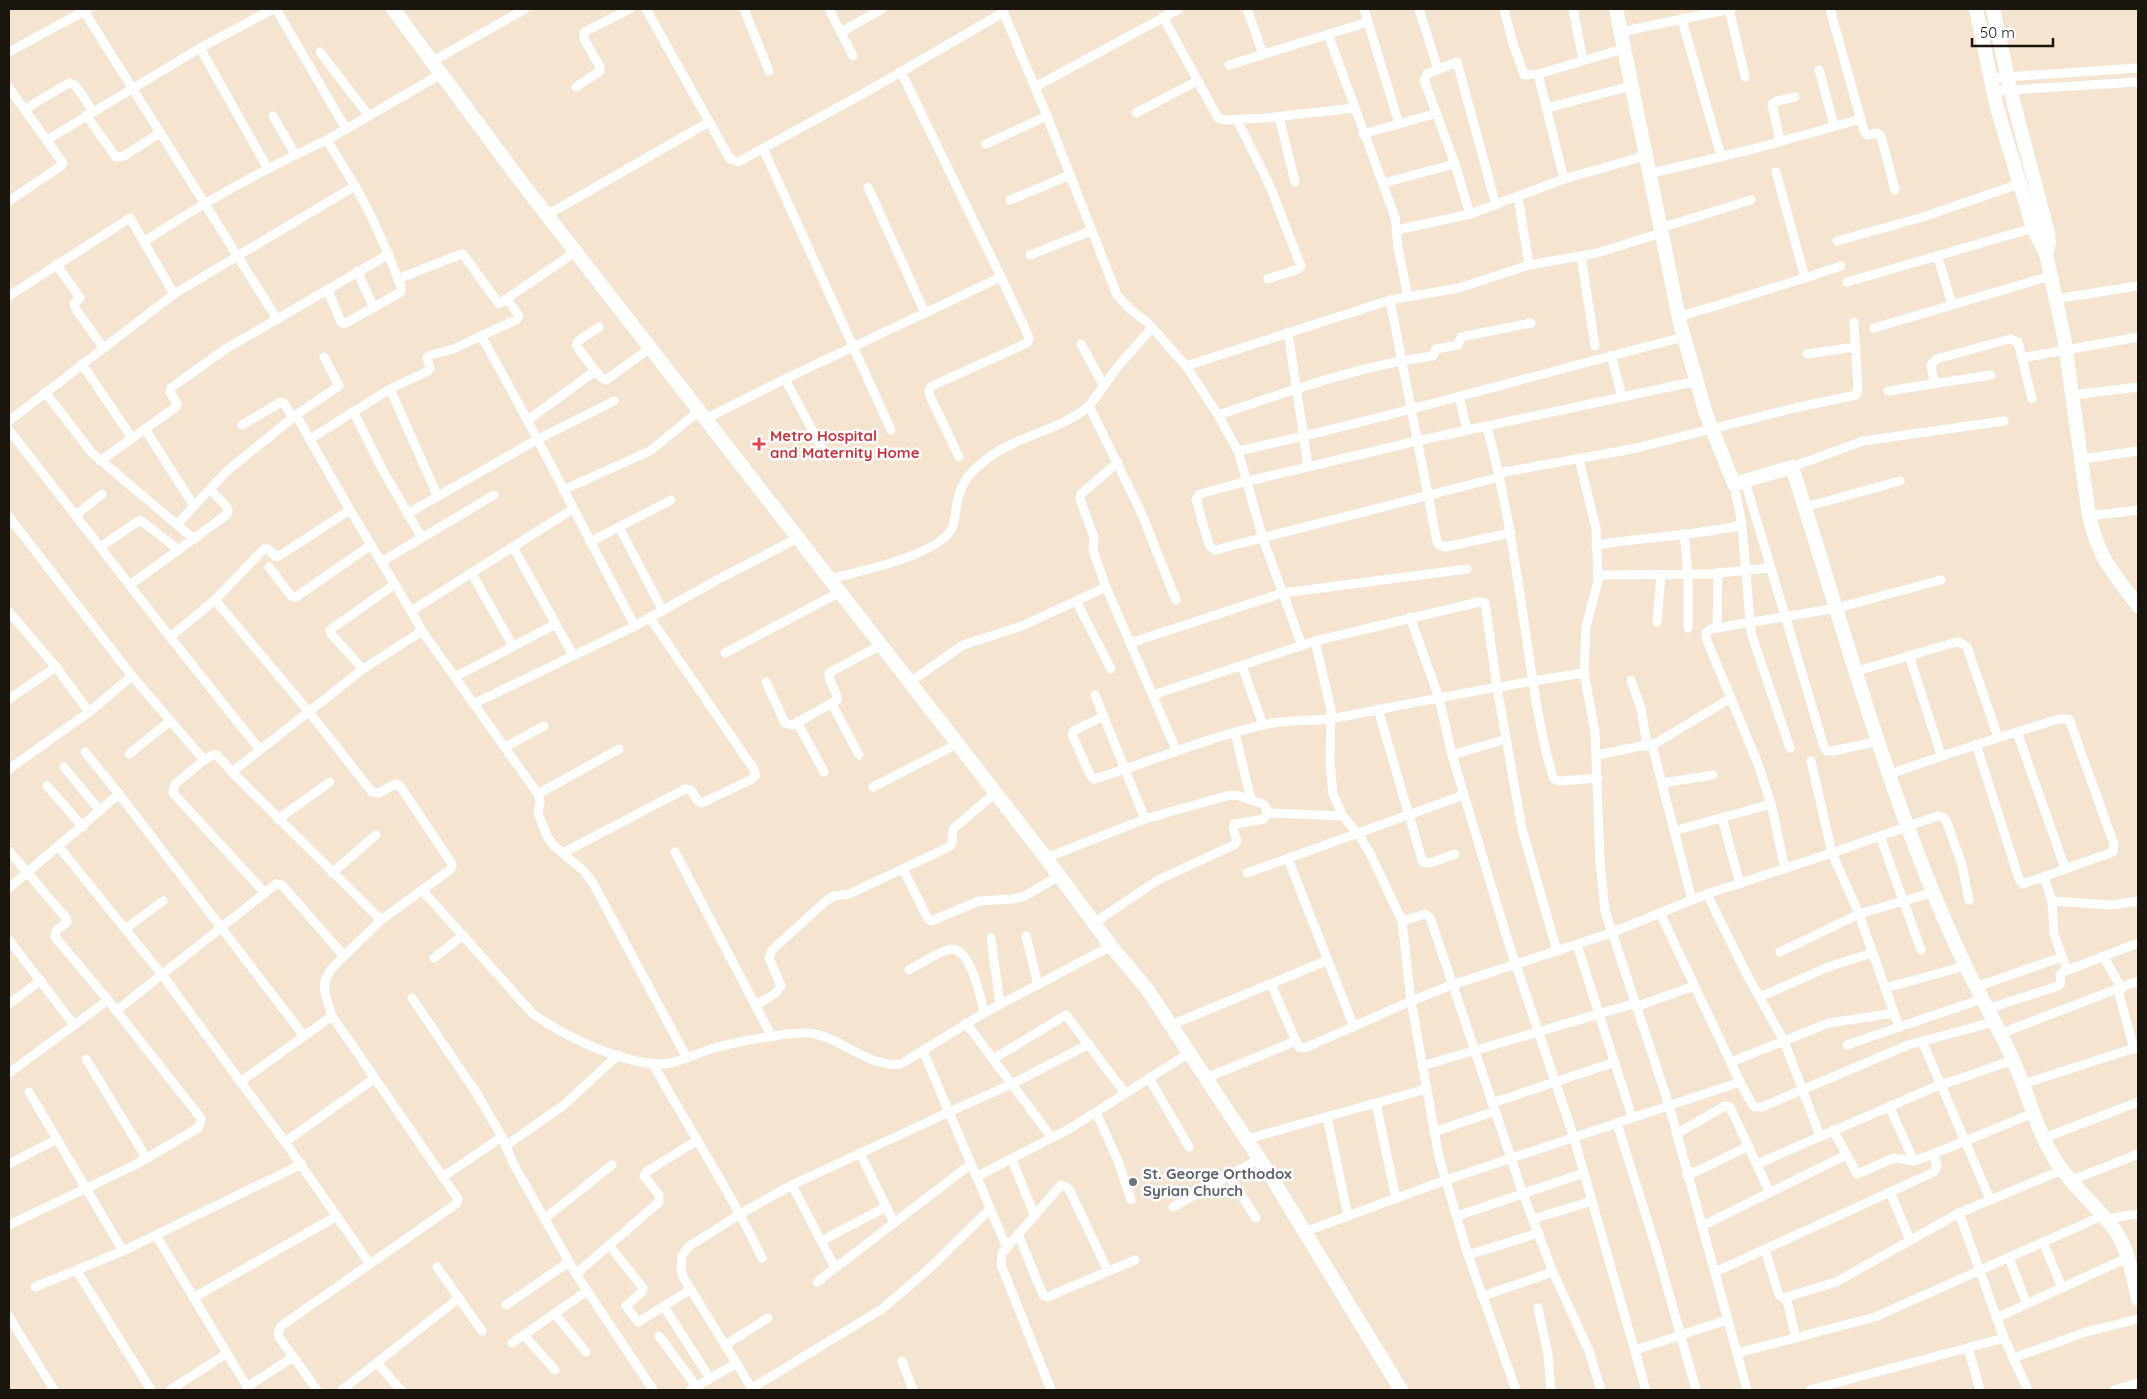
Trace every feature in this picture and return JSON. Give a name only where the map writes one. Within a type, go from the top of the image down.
[{"type":"street","points":[[47,140],[200,48],[275,9],[346,129]]},
{"type":"street","points":[[393,9],[575,252],[1146,989],[1260,1159],[1401,1390]]},
{"type":"street","points":[[433,61],[525,9]]},
{"type":"street","points":[[576,87],[600,71],[600,67],[584,38],[584,32],[630,9]]},
{"type":"street","points":[[646,9],[730,159],[734,161],[742,160],[901,72],[1003,10],[1047,116],[1116,295],[1152,328],[1186,366],[1218,415],[1238,451],[1263,539],[1302,646]]},
{"type":"street","points":[[829,9],[853,56]]},
{"type":"street","points":[[841,32],[882,9]]},
{"type":"street","points":[[1247,9],[1264,54]]},
{"type":"street","points":[[1364,9],[1399,124]]},
{"type":"street","points":[[1419,9],[1438,69]]},
{"type":"street","points":[[1504,9],[1523,74],[1528,76],[1624,49]]},
{"type":"street","points":[[1573,9],[1583,60]]},
{"type":"street","points":[[1616,9],[1644,156],[1684,337],[1712,428],[1740,483],[1771,568],[1825,749],[1833,751],[1879,741]]},
{"type":"street","points":[[1620,32],[1682,20],[1706,12],[1730,9],[1745,77]]},
{"type":"street","points":[[1830,9],[1861,119],[1867,134],[1878,133],[1881,136],[1895,190]]},
{"type":"street","points":[[1976,9],[1992,84],[2019,184],[2033,228],[2046,254],[2066,349],[2089,516],[2095,540],[2102,557],[2138,606]]},
{"type":"street","points":[[1992,9],[2008,83],[2048,233],[2049,242],[2046,254]]},
{"type":"street","points":[[9,52],[86,10],[131,88],[277,319]]},
{"type":"street","points":[[746,10],[769,71]]},
{"type":"street","points":[[1035,87],[1174,10]]},
{"type":"street","points":[[1163,17],[1218,118],[1237,120],[1279,117],[1354,108]]},
{"type":"street","points":[[1682,20],[1721,156]]},
{"type":"street","points":[[1230,65],[1368,22]]},
{"type":"street","points":[[1328,34],[1363,134],[1395,217],[1398,247],[1408,297]]},
{"type":"street","points":[[200,48],[268,169]]},
{"type":"street","points":[[320,52],[369,116]]},
{"type":"street","points":[[1470,214],[1456,164],[1424,77],[1457,62],[1496,204]]},
{"type":"street","points":[[1992,84],[2138,68]]},
{"type":"street","points":[[1819,70],[1834,125]]},
{"type":"street","points":[[901,72],[1028,333],[1029,339],[1027,343],[932,386],[929,390],[960,456]]},
{"type":"street","points":[[145,241],[204,203],[295,154],[327,140],[441,74]]},
{"type":"street","points":[[1538,74],[1564,179]]},
{"type":"street","points":[[1136,113],[1197,81]]},
{"type":"street","points":[[2008,83],[2138,82]]},
{"type":"street","points":[[25,109],[69,83],[76,85],[89,113],[116,156],[124,156],[160,133]]},
{"type":"street","points":[[1547,108],[1631,86]]},
{"type":"street","points":[[9,88],[13,101],[25,109],[62,160],[62,165],[9,201]]},
{"type":"street","points":[[1780,141],[1772,104],[1776,100],[1795,96]]},
{"type":"street","points":[[1363,134],[1437,113]]},
{"type":"street","points":[[273,116],[295,154]]},
{"type":"street","points":[[986,144],[1047,116]]},
{"type":"street","points":[[1279,117],[1295,182]]},
{"type":"street","points":[[1648,174],[1861,119]]},
{"type":"street","points":[[1237,120],[1269,184],[1301,266],[1298,269],[1268,279]]},
{"type":"street","points":[[547,215],[709,122]]},
{"type":"street","points":[[326,289],[343,324],[401,292],[389,254],[373,218],[327,140]]},
{"type":"street","points":[[763,148],[891,430]]},
{"type":"street","points":[[1397,230],[1470,214],[1564,179],[1644,156]]},
{"type":"street","points":[[1383,183],[1456,164]]},
{"type":"street","points":[[1776,172],[1805,278]]},
{"type":"street","points":[[1010,200],[1070,175]]},
{"type":"street","points":[[1837,241],[1923,217],[2019,184]]},
{"type":"street","points":[[9,421],[174,294],[355,186]]},
{"type":"street","points":[[868,187],[924,313]]},
{"type":"street","points":[[1518,197],[1529,265]]},
{"type":"street","points":[[1186,366],[1390,300],[1459,288],[1529,265],[1610,250],[1750,200]]},
{"type":"street","points":[[9,296],[130,218],[174,294]]},
{"type":"street","points":[[1847,282],[2033,228]]},
{"type":"street","points":[[1030,255],[1091,231]]},
{"type":"street","points":[[398,278],[458,254],[464,254],[497,303],[501,304],[575,252]]},
{"type":"street","points":[[100,461],[177,405],[170,392],[172,386],[224,350],[389,254]]},
{"type":"street","points":[[1938,255],[1952,304]]},
{"type":"street","points":[[1580,256],[1595,346]]},
{"type":"street","points":[[56,264],[80,298],[74,304],[75,308],[103,347]]},
{"type":"street","points":[[1679,317],[1841,266]]},
{"type":"street","points":[[357,271],[374,308]]},
{"type":"street","points":[[1874,328],[2050,276]]},
{"type":"street","points":[[563,490],[650,451],[702,415],[1000,277]]},
{"type":"street","points":[[2055,299],[2138,286]]},
{"type":"street","points":[[310,439],[390,389],[429,369],[427,358],[430,355],[453,349],[518,318],[519,313],[508,299]]},
{"type":"street","points":[[1390,300],[1438,542],[1442,547],[1511,533]]},
{"type":"street","points":[[1218,415],[1297,389],[1403,360],[1434,356],[1435,349],[1458,345],[1461,338],[1531,322]]},
{"type":"street","points":[[1697,381],[1308,466],[1200,494],[1196,502],[1211,549],[1218,550],[1500,475],[1656,444],[1712,428],[1856,395],[1858,390],[1854,322]]},
{"type":"street","points":[[600,327],[578,341],[576,345],[595,371],[606,380],[650,348]]},
{"type":"street","points":[[830,579],[912,555],[937,544],[947,536],[953,526],[960,489],[969,473],[1017,441],[1073,419],[1089,406],[1132,348],[1152,328]]},
{"type":"street","points":[[1288,332],[1308,466]]},
{"type":"street","points":[[481,336],[528,420],[635,626]]},
{"type":"street","points":[[1238,451],[1458,397],[1684,337]]},
{"type":"street","points":[[2022,358],[2138,337]]},
{"type":"street","points":[[1934,384],[1931,365],[1936,359],[2014,339],[2018,342],[2032,399]]},
{"type":"street","points":[[1081,344],[1104,386]]},
{"type":"street","points":[[1808,354],[1856,347]]},
{"type":"street","points":[[1611,355],[1622,397]]},
{"type":"street","points":[[177,524],[227,471],[295,416],[339,386],[324,357]]},
{"type":"street","points":[[82,364],[132,438]]},
{"type":"street","points":[[528,420],[595,371]]},
{"type":"street","points":[[1888,391],[1991,375]]},
{"type":"street","points":[[785,378],[826,456]]},
{"type":"street","points":[[2072,395],[2138,387]]},
{"type":"street","points":[[390,389],[438,497]]},
{"type":"street","points":[[45,392],[84,445],[100,461],[194,539]]},
{"type":"street","points":[[1458,397],[1467,430]]},
{"type":"street","points":[[407,514],[538,439],[614,401]]},
{"type":"street","points":[[242,425],[281,402],[295,416],[422,631],[538,794],[540,801],[539,816],[550,841],[584,871],[594,885],[687,1058]]},
{"type":"street","points":[[1089,406],[1141,512],[1176,600]]},
{"type":"street","points":[[353,411],[382,469],[422,538]]},
{"type":"street","points":[[1740,483],[1792,467],[1863,441],[2004,421]]},
{"type":"street","points":[[1487,427],[1500,475],[1511,533],[1532,680],[1554,779],[1560,781],[1598,778]]},
{"type":"street","points":[[145,429],[194,506]]},
{"type":"street","points":[[9,430],[170,638],[260,750]]},
{"type":"street","points":[[2082,459],[2138,451]]},
{"type":"street","points":[[1579,459],[1596,528],[1598,580],[1586,627],[1584,673],[1595,732],[1597,755],[1602,886],[1611,933],[1637,1004],[1669,1105],[1687,1176],[1748,1390]]},
{"type":"street","points":[[1118,462],[1080,496],[1094,537],[1092,551],[1176,750]]},
{"type":"street","points":[[1792,467],[1890,774],[1934,892],[1965,966],[2013,1060],[2044,1138],[2066,1176],[2120,1238],[2136,1282],[2138,1299]]},
{"type":"street","points":[[1805,508],[1900,481]]},
{"type":"street","points":[[1740,483],[1750,623],[1790,748]]},
{"type":"street","points":[[130,585],[225,516],[228,512],[226,507],[210,489]]},
{"type":"street","points":[[76,515],[102,494]]},
{"type":"street","points":[[381,562],[494,495]]},
{"type":"street","points":[[590,542],[671,500]]},
{"type":"street","points":[[411,611],[573,509]]},
{"type":"street","points":[[170,638],[215,600],[264,549],[268,549],[278,556],[350,510]]},
{"type":"street","points":[[2089,516],[2138,510]]},
{"type":"street","points":[[9,517],[132,676],[204,760]]},
{"type":"street","points":[[100,547],[140,520],[179,550]]},
{"type":"street","points":[[1596,545],[1684,534],[1742,524]]},
{"type":"street","points":[[619,527],[663,611]]},
{"type":"street","points":[[1684,534],[1688,574],[1688,628]]},
{"type":"street","points":[[473,704],[635,626],[715,580],[798,538]]},
{"type":"street","points":[[269,567],[291,596],[296,597],[371,545]]},
{"type":"street","points":[[514,546],[573,655]]},
{"type":"street","points":[[1597,575],[1718,573],[1771,568]]},
{"type":"street","points":[[1130,642],[1283,593],[1467,569]]},
{"type":"street","points":[[1717,628],[1718,573]]},
{"type":"street","points":[[472,574],[513,646]]},
{"type":"street","points":[[1656,622],[1661,575]]},
{"type":"street","points":[[1785,869],[1771,804],[1758,764],[1706,635],[1708,630],[1837,608],[1941,580]]},
{"type":"street","points":[[362,670],[331,634],[330,630],[395,584]]},
{"type":"street","points":[[910,682],[963,645],[1022,626],[1106,587]]},
{"type":"street","points":[[725,654],[840,592]]},
{"type":"street","points":[[215,600],[309,712],[372,792],[379,793],[395,784],[400,786],[451,862],[451,869],[381,920],[328,971],[324,981],[327,1002],[332,1016],[444,1176],[458,1199],[456,1204],[281,1326],[278,1333],[279,1337],[317,1390]]},
{"type":"street","points":[[1076,601],[1111,669]]},
{"type":"street","points":[[1153,695],[1315,641],[1410,617],[1479,602],[1484,603],[1522,829],[1557,951]]},
{"type":"street","points":[[9,612],[12,624],[56,667],[88,712]]},
{"type":"street","points":[[1410,617],[1439,698],[1452,755],[1516,965],[1574,1138],[1646,1390]]},
{"type":"street","points":[[563,852],[686,789],[692,790],[698,801],[702,803],[752,779],[756,775],[650,618]]},
{"type":"street","points":[[455,676],[556,624]]},
{"type":"street","points":[[232,772],[362,670],[422,631]]},
{"type":"street","points":[[1315,641],[1331,710],[1332,785],[1337,805],[1370,852],[1402,921],[1411,1001],[1434,1132],[1468,1255],[1516,1390]]},
{"type":"street","points":[[1857,671],[1953,643],[1963,644],[1966,647],[1998,737]]},
{"type":"street","points":[[766,682],[785,723],[790,726],[832,704],[838,698],[829,679],[829,673],[881,645]]},
{"type":"street","points":[[1909,655],[1941,756]]},
{"type":"street","points":[[1242,666],[1263,725]]},
{"type":"street","points":[[9,699],[56,667]]},
{"type":"street","points":[[1104,716],[1074,730],[1072,736],[1091,778],[1097,778],[1176,750],[1263,725],[1288,720],[1331,719],[1532,680],[1584,673]]},
{"type":"street","points":[[9,769],[88,712],[132,676]]},
{"type":"street","points":[[1631,680],[1641,708],[1649,746],[1662,783],[1692,900]]},
{"type":"street","points":[[1095,695],[1145,819]]},
{"type":"street","points":[[1597,755],[1649,746],[1730,698]]},
{"type":"street","points":[[832,704],[859,754]]},
{"type":"street","points":[[1378,709],[1423,862],[1430,862],[1456,854]]},
{"type":"street","points":[[1890,774],[1976,744],[1998,737],[2064,718],[2068,719],[2072,723],[2114,848],[2113,852],[2023,884],[2019,879],[1976,744]]},
{"type":"street","points":[[129,754],[170,721]]},
{"type":"street","points":[[797,722],[824,772]]},
{"type":"street","points":[[505,747],[544,726]]},
{"type":"street","points":[[2016,732],[2065,868]]},
{"type":"street","points":[[1235,733],[1251,800]]},
{"type":"street","points":[[1452,755],[1506,738]]},
{"type":"street","points":[[874,787],[957,744]]},
{"type":"street","points":[[538,794],[619,749]]},
{"type":"street","points":[[85,752],[304,1036]]},
{"type":"street","points":[[265,894],[173,793],[175,784],[212,755],[217,755],[278,819],[381,920]]},
{"type":"street","points":[[1810,761],[1832,853],[1859,914],[1899,1027]]},
{"type":"street","points":[[64,768],[100,811]]},
{"type":"street","points":[[1662,783],[1713,775]]},
{"type":"street","points":[[278,819],[330,782]]},
{"type":"street","points":[[47,786],[83,827]]},
{"type":"street","points":[[9,888],[83,827],[119,794]]},
{"type":"street","points":[[756,1005],[776,993],[782,986],[769,958],[772,950],[827,900],[834,896],[849,894],[949,847],[952,843],[952,832],[955,826],[995,794]]},
{"type":"street","points":[[1248,873],[1464,795]]},
{"type":"street","points":[[1046,858],[1145,819],[1226,796],[1236,796],[1266,806],[1267,813],[1264,819],[1234,824],[1233,828],[1237,841],[1234,845],[1182,867],[1158,880],[1094,923]]},
{"type":"street","points":[[1674,831],[1771,804]]},
{"type":"street","points":[[1267,813],[1343,816]]},
{"type":"street","points":[[1270,984],[1299,1047],[1305,1048],[1452,985],[1577,945],[1707,894],[1937,816],[1943,817],[1958,849],[1969,900]]},
{"type":"street","points":[[1722,818],[1740,884]]},
{"type":"street","points":[[332,873],[376,836]]},
{"type":"street","points":[[1880,836],[1921,950]]},
{"type":"street","points":[[59,847],[163,976],[302,1164],[370,1264]]},
{"type":"street","points":[[9,851],[67,920],[66,924],[56,931],[55,937],[108,1000],[200,1117],[201,1121],[198,1128],[147,1159],[9,1225]]},
{"type":"street","points":[[675,852],[772,1037]]},
{"type":"street","points":[[1288,860],[1354,1028]]},
{"type":"street","points":[[903,869],[928,919],[931,921],[979,901],[1023,897],[1059,876]]},
{"type":"street","points":[[2044,877],[2052,902],[2054,934],[2067,970]]},
{"type":"street","points":[[116,1012],[276,884],[282,885],[344,956]]},
{"type":"street","points":[[422,890],[533,1014],[555,1029],[586,1044],[653,1064],[673,1063],[715,1048],[796,1033],[822,1036],[879,1063],[900,1064],[966,1023],[1111,946]]},
{"type":"street","points":[[1780,952],[1859,914],[1934,892]]},
{"type":"street","points":[[1707,894],[1784,1041],[1820,1136]]},
{"type":"street","points":[[125,929],[162,901]]},
{"type":"street","points":[[2052,902],[2111,905],[2138,901]]},
{"type":"street","points":[[1660,913],[1740,1082],[1752,1104],[1759,1108],[1888,1052],[1922,1041],[1996,1028],[2120,990],[2138,982]]},
{"type":"street","points":[[1402,921],[1425,914],[1430,917],[1523,1194],[1553,1272],[1589,1351],[1601,1390]]},
{"type":"street","points":[[434,958],[463,935]]},
{"type":"street","points":[[1026,936],[1038,985]]},
{"type":"street","points":[[991,938],[1000,1004]]},
{"type":"street","points":[[9,940],[74,1025]]},
{"type":"street","points":[[1981,998],[2058,986],[2061,983],[2060,975],[2067,970],[2138,943]]},
{"type":"street","points":[[1577,945],[1632,1117]]},
{"type":"street","points":[[9,955],[17,949]]},
{"type":"street","points":[[910,970],[948,950],[956,951],[973,971],[984,1013]]},
{"type":"street","points":[[1760,997],[1828,967],[1872,953]]},
{"type":"street","points":[[2023,1084],[2136,1048],[2120,990],[2103,956]]},
{"type":"street","points":[[1847,1045],[1981,998],[2062,957]]},
{"type":"street","points":[[1171,1025],[1328,960]]},
{"type":"street","points":[[1885,988],[1965,966]]},
{"type":"street","points":[[9,1004],[41,980]]},
{"type":"street","points":[[1422,1066],[1694,986]]},
{"type":"street","points":[[412,998],[477,1094],[576,1274],[653,1390]]},
{"type":"street","points":[[9,1073],[108,1000]]},
{"type":"street","points":[[1731,1062],[1829,1023],[1894,1013]]},
{"type":"street","points":[[993,1059],[1066,1015],[1125,1093]]},
{"type":"street","points":[[240,1082],[332,1016]]},
{"type":"street","points":[[966,1023],[1052,1138]]},
{"type":"street","points":[[1206,1078],[1296,1041]]},
{"type":"street","points":[[1922,1041],[1939,1085],[1990,1198]]},
{"type":"street","points":[[990,1209],[932,1266],[882,1308],[753,1389],[683,1277],[681,1267],[682,1256],[688,1247],[740,1214],[792,1185],[1012,1084],[1089,1044]]},
{"type":"street","points":[[923,1051],[1007,1248]]},
{"type":"street","points":[[976,1177],[1052,1138],[1189,1053]]},
{"type":"street","points":[[505,1146],[564,1105],[618,1055]]},
{"type":"street","points":[[86,1059],[147,1159]]},
{"type":"street","points":[[1756,1164],[1939,1085],[2013,1060]]},
{"type":"street","points":[[1434,1132],[1555,1082],[1615,1062]]},
{"type":"street","points":[[653,1064],[740,1214],[762,1258]]},
{"type":"street","points":[[286,1142],[375,1078]]},
{"type":"street","points":[[1149,1078],[1189,1148]]},
{"type":"street","points":[[1304,1232],[1446,1180],[1512,1160],[1632,1117],[1740,1082]]},
{"type":"street","points":[[1246,1139],[1426,1089]]},
{"type":"street","points":[[29,1092],[123,1251]]},
{"type":"street","points":[[2044,1138],[2138,1102]]},
{"type":"street","points":[[1376,1103],[1396,1198]]},
{"type":"street","points":[[1676,1134],[1728,1106],[1732,1110],[1770,1193]]},
{"type":"street","points":[[1889,1106],[1914,1161]]},
{"type":"street","points":[[1096,1112],[1118,1161],[1131,1200]]},
{"type":"street","points":[[1833,1130],[1857,1174],[1894,1158],[1914,1161],[2034,1113]]},
{"type":"street","points":[[1327,1117],[1348,1216]]},
{"type":"street","points":[[1617,1123],[1657,1251],[1696,1390]]},
{"type":"street","points":[[444,1176],[502,1137]]},
{"type":"street","points":[[9,1164],[57,1139]]},
{"type":"street","points":[[576,1274],[661,1200],[645,1179],[644,1174],[696,1141]]},
{"type":"street","points":[[1687,1176],[1749,1146]]},
{"type":"street","points":[[860,1153],[894,1223]]},
{"type":"street","points":[[1715,1272],[1936,1170],[1937,1166],[1933,1154]]},
{"type":"street","points":[[1765,1250],[1779,1295],[1782,1298],[1786,1297],[1836,1282],[1959,1213],[1990,1198],[2138,1154]]},
{"type":"street","points":[[1702,1226],[1846,1155]]},
{"type":"street","points":[[1173,1207],[1260,1159]]},
{"type":"street","points":[[1012,1160],[1034,1214]]},
{"type":"street","points":[[35,1287],[123,1251],[302,1164]]},
{"type":"street","points":[[816,1282],[971,1164]]},
{"type":"street","points":[[544,1218],[612,1165]]},
{"type":"street","points":[[1457,1216],[1584,1173]]},
{"type":"street","points":[[1229,1176],[1256,1218]]},
{"type":"street","points":[[792,1185],[835,1268]]},
{"type":"street","points":[[1051,1390],[1001,1265],[1001,1257],[1034,1214],[1059,1186],[1067,1187],[1108,1271]]},
{"type":"street","points":[[1890,1192],[1910,1240]]},
{"type":"street","points":[[1533,1219],[1592,1201]]},
{"type":"street","points":[[821,1241],[886,1207]]},
{"type":"street","points":[[1959,1213],[1996,1318],[2028,1390]]},
{"type":"street","points":[[1737,1353],[1875,1317],[2103,1217],[2138,1214]]},
{"type":"street","points":[[193,1298],[338,1216]]},
{"type":"street","points":[[1468,1255],[1538,1233]]},
{"type":"street","points":[[1018,1234],[1045,1297],[1050,1297],[1135,1260]]},
{"type":"street","points":[[156,1235],[248,1388],[293,1357]]},
{"type":"street","points":[[2043,1242],[2062,1288]]},
{"type":"street","points":[[610,1245],[643,1288],[642,1292],[628,1304],[628,1310],[638,1322],[690,1290]]},
{"type":"street","points":[[2009,1258],[2027,1304]]},
{"type":"street","points":[[1996,1318],[2127,1258]]},
{"type":"street","points":[[506,1305],[569,1262]]},
{"type":"street","points":[[437,1267],[482,1331]]},
{"type":"street","points":[[77,1271],[151,1390]]},
{"type":"street","points":[[1482,1296],[1553,1272]]},
{"type":"street","points":[[512,1343],[587,1291]]},
{"type":"street","points":[[1786,1297],[1796,1338]]},
{"type":"street","points":[[342,1390],[459,1298]]},
{"type":"street","points":[[664,1307],[710,1378]]},
{"type":"street","points":[[1538,1308],[1548,1355],[1551,1390]]},
{"type":"street","points":[[555,1314],[586,1352]]},
{"type":"street","points":[[9,1317],[54,1390]]},
{"type":"street","points":[[725,1345],[768,1318]]},
{"type":"street","points":[[2013,1358],[2086,1332],[2138,1319]]},
{"type":"street","points":[[1635,1350],[1728,1320]]},
{"type":"street","points":[[524,1335],[556,1370]]},
{"type":"street","points":[[659,1336],[694,1388],[737,1363]]},
{"type":"street","points":[[1810,1390],[2004,1338]]},
{"type":"street","points":[[1968,1348],[1980,1390]]},
{"type":"street","points":[[170,1390],[226,1354]]},
{"type":"street","points":[[902,1361],[913,1390]]},
{"type":"street","points":[[377,1363],[401,1390]]},
{"type":"street","points":[[1847,1380],[1850,1390]]},
{"type":"street","points":[[2114,1390],[2138,1383]]},
{"type":"place","name":"Metro Hospital and Maternity Home","points":[[759,444]]},
{"type":"place","name":"St. George Orthodox Syrian Church","points":[[1133,1182]]}]
